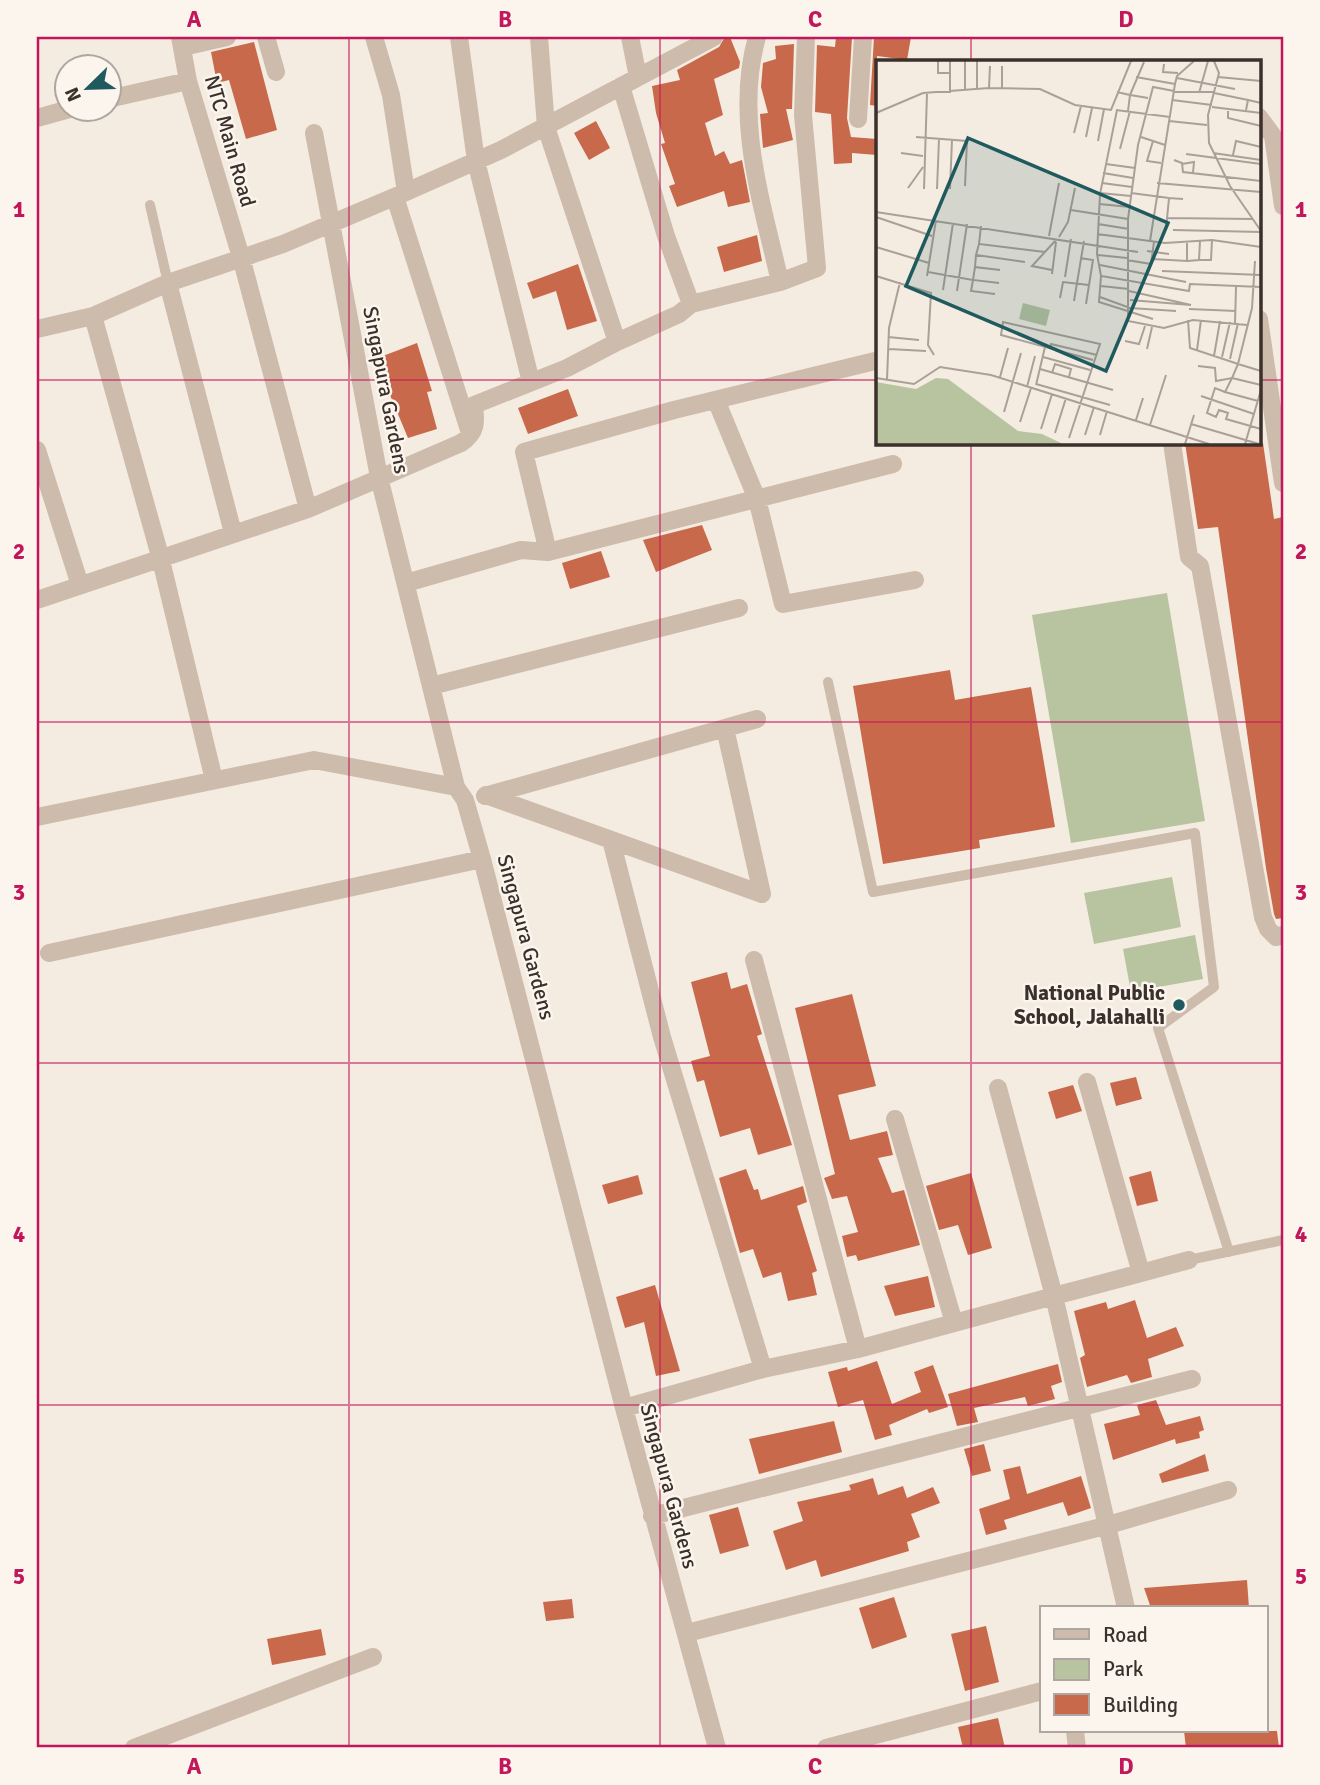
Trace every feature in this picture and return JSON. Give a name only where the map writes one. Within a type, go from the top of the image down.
[{"type":"street","points":[[181,42],[227,37]]},
{"type":"street","points":[[266,37],[276,72]]},
{"type":"street","points":[[374,37],[391,95],[401,195],[471,436]]},
{"type":"street","points":[[459,37],[476,161],[531,382]]},
{"type":"street","points":[[539,37],[546,127],[617,342]]},
{"type":"street","points":[[630,37],[638,77]]},
{"type":"street","points":[[757,37],[748,69],[750,148],[780,282]]},
{"type":"street","points":[[37,600],[160,556],[308,509],[471,436],[476,425],[474,405],[531,382],[679,314],[691,304],[780,282],[817,268],[803,115],[806,37]]},
{"type":"street","points":[[858,118],[863,37]]},
{"type":"street","points":[[37,329],[93,316],[168,283],[331,224],[401,195],[546,127],[708,38]]},
{"type":"street","name":"NTC Main Road","points":[[181,42],[188,80],[241,257],[308,509]]},
{"type":"street","points":[[122,96],[188,80]]},
{"type":"street","points":[[621,86],[666,236],[691,304]]},
{"type":"street","points":[[1260,118],[1278,135],[1283,206]]},
{"type":"street","name":"Singapura Gardens","points":[[314,133],[379,477],[431,685],[482,859],[652,1516],[687,1633],[717,1748]]},
{"type":"street","points":[[168,283],[233,533]]},
{"type":"street","points":[[93,316],[160,556],[214,780]]},
{"type":"street","points":[[1260,326],[1283,483]]},
{"type":"street","points":[[548,552],[524,452],[716,400],[875,361]]},
{"type":"street","points":[[716,400],[757,499],[783,604],[915,580]]},
{"type":"street","points":[[1172,444],[1189,557],[1200,566],[1263,917],[1268,929],[1276,937],[1283,935]]},
{"type":"street","points":[[37,450],[80,585]]},
{"type":"street","points":[[406,583],[521,550],[548,552],[893,464]]},
{"type":"street","points":[[431,685],[739,608]]},
{"type":"street","points":[[486,796],[757,719]]},
{"type":"street","points":[[37,817],[314,760],[461,793],[486,796],[762,894],[725,728]]},
{"type":"street","points":[[611,840],[662,1037],[763,1369]]},
{"type":"street","points":[[49,953],[482,859]]},
{"type":"street","points":[[754,960],[858,1349]]},
{"type":"street","points":[[1087,1082],[1141,1273]]},
{"type":"street","points":[[998,1088],[1054,1296],[1125,1606]]},
{"type":"street","points":[[895,1119],[954,1323]]},
{"type":"street","points":[[624,1408],[763,1369],[858,1349],[1189,1260]]},
{"type":"street","points":[[652,1516],[1192,1379]]},
{"type":"street","points":[[687,1633],[1105,1526],[1228,1490]]},
{"type":"street","points":[[134,1748],[373,1657]]},
{"type":"street","points":[[826,1748],[855,1745],[1040,1692]]},
{"type":"lane","points":[[150,205],[168,283]]},
{"type":"lane","points":[[828,682],[873,892],[1195,833],[1214,987],[1158,1028],[1229,1252]]},
{"type":"lane","points":[[1189,1260],[1283,1240]]},
{"type":"green space","points":[[1167,593],[1205,821],[1071,843],[1032,615]]},
{"type":"green space","points":[[1172,877],[1181,927],[1094,944],[1084,893]]},
{"type":"green space","points":[[1195,935],[1203,979],[1131,992],[1123,949]]},
{"type":"building","points":[[725,37],[730,37],[740,62],[739,68],[714,79],[723,115],[705,123],[715,156],[724,151],[730,164],[742,160],[750,202],[728,207],[724,191],[677,207],[669,186],[675,184],[661,144],[665,143],[656,113],[652,86],[680,80],[677,70],[719,47]]},
{"type":"building","points":[[836,37],[852,37],[847,118],[851,137],[876,139],[876,155],[852,153],[852,163],[834,164],[831,114],[815,112],[817,45],[835,47]]},
{"type":"building","points":[[874,37],[911,37],[907,60],[877,56],[876,106],[870,105]]},
{"type":"building","points":[[254,42],[277,130],[246,139],[229,80],[217,83],[211,52]]},
{"type":"building","points":[[794,44],[792,109],[786,109],[793,140],[763,148],[760,114],[768,113],[761,87],[763,63],[776,59],[775,46]]},
{"type":"building","points":[[596,121],[610,148],[589,160],[574,133]]},
{"type":"building","points":[[757,235],[762,261],[724,272],[717,247]]},
{"type":"building","points":[[578,264],[597,321],[567,330],[556,291],[533,299],[527,283]]},
{"type":"building","points":[[417,343],[432,391],[427,392],[437,429],[408,438],[375,359]]},
{"type":"building","points":[[568,389],[578,416],[528,434],[518,408]]},
{"type":"building","points":[[1263,443],[1274,519],[1283,517],[1283,918],[1276,919],[1274,914],[1266,868],[1218,527],[1198,529],[1185,444]]},
{"type":"building","points":[[702,525],[712,550],[656,572],[643,540]]},
{"type":"building","points":[[601,551],[610,577],[570,589],[562,563]]},
{"type":"building","points":[[950,670],[955,700],[1031,687],[1055,827],[979,840],[980,848],[883,864],[853,686]]},
{"type":"building","points":[[727,972],[731,989],[747,984],[762,1034],[757,1036],[792,1145],[758,1155],[750,1128],[720,1137],[704,1080],[697,1082],[691,1061],[710,1056],[691,982]]},
{"type":"building","points":[[852,994],[876,1086],[838,1095],[850,1140],[887,1131],[893,1155],[878,1158],[892,1193],[904,1190],[920,1245],[858,1261],[856,1255],[847,1257],[842,1236],[858,1232],[847,1196],[832,1199],[824,1178],[835,1174],[795,1008]]},
{"type":"building","points":[[1136,1077],[1142,1099],[1116,1106],[1110,1083]]},
{"type":"building","points":[[1073,1085],[1082,1111],[1056,1119],[1048,1092]]},
{"type":"building","points":[[746,1169],[761,1200],[803,1186],[807,1202],[797,1206],[817,1271],[812,1273],[817,1295],[788,1301],[781,1272],[763,1278],[753,1249],[740,1253],[719,1178]]},
{"type":"building","points":[[1151,1171],[1158,1201],[1137,1206],[1129,1177]]},
{"type":"building","points":[[971,1173],[992,1248],[968,1255],[958,1225],[939,1230],[926,1186]]},
{"type":"building","points":[[638,1175],[643,1194],[608,1204],[602,1185]]},
{"type":"building","points":[[928,1276],[935,1307],[895,1316],[884,1286]]},
{"type":"building","points":[[655,1285],[680,1371],[656,1376],[644,1322],[625,1328],[616,1297]]},
{"type":"building","points":[[1135,1300],[1147,1338],[1176,1327],[1184,1346],[1148,1359],[1152,1377],[1131,1383],[1127,1375],[1087,1387],[1080,1358],[1085,1355],[1074,1311],[1106,1302],[1108,1309]]},
{"type":"building","points":[[877,1361],[892,1404],[921,1392],[914,1372],[933,1365],[948,1407],[929,1413],[927,1409],[889,1425],[892,1435],[875,1440],[863,1400],[838,1407],[828,1372],[847,1367],[848,1371]]},
{"type":"building","points":[[1058,1364],[1062,1382],[1051,1386],[1055,1399],[1028,1406],[1025,1397],[974,1408],[978,1422],[957,1426],[948,1394]]},
{"type":"building","points":[[1156,1400],[1166,1425],[1200,1416],[1204,1430],[1199,1432],[1200,1438],[1176,1444],[1175,1439],[1113,1460],[1104,1424],[1140,1415],[1137,1405]]},
{"type":"building","points":[[834,1421],[842,1452],[759,1474],[749,1439]]},
{"type":"building","points":[[984,1444],[991,1471],[972,1476],[964,1449]]},
{"type":"building","points":[[1205,1454],[1209,1471],[1162,1483],[1159,1474]]},
{"type":"building","points":[[1020,1466],[1027,1494],[1081,1476],[1091,1508],[1068,1516],[1063,1502],[1004,1520],[1007,1529],[986,1535],[979,1509],[1010,1499],[1003,1470]]},
{"type":"building","points":[[873,1478],[878,1495],[903,1486],[907,1498],[933,1487],[940,1503],[911,1514],[920,1537],[907,1542],[909,1551],[821,1577],[816,1560],[786,1570],[773,1531],[803,1521],[797,1502],[851,1490],[849,1485]]},
{"type":"building","points":[[738,1507],[749,1546],[720,1554],[709,1515]]},
{"type":"building","points":[[1247,1580],[1249,1606],[1150,1606],[1144,1588]]},
{"type":"building","points":[[894,1597],[907,1637],[872,1649],[859,1608]]},
{"type":"building","points":[[572,1599],[574,1618],[546,1621],[543,1602]]},
{"type":"building","points":[[986,1626],[999,1682],[965,1691],[951,1634]]},
{"type":"building","points":[[321,1629],[326,1655],[272,1665],[267,1639]]},
{"type":"building","points":[[998,1718],[1005,1748],[963,1748],[958,1727]]},
{"type":"building","points":[[1277,1731],[1279,1748],[1186,1748],[1184,1732]]},
{"type":"place","name":"National Public School, Jalahalli","points":[[1179,1005]]}]
